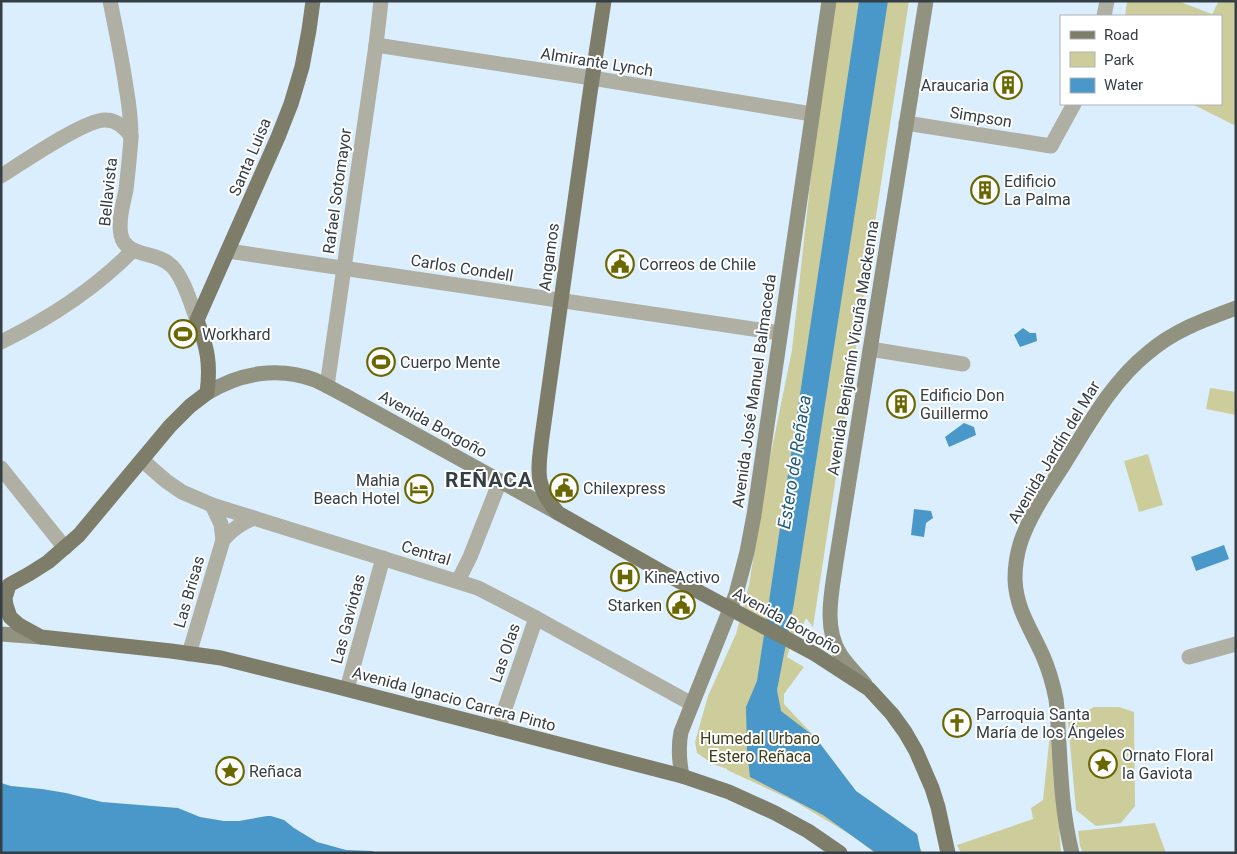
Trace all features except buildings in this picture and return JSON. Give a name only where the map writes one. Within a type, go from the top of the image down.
[{"type":"main road","name":"Santa Luisa","points":[[196,320],[291,104],[302,67],[313,1]]},
{"type":"main road","name":"Angamos","points":[[558,513],[543,492],[538,468],[604,1]]},
{"type":"main road","name":"Avenida José Manuel Balmaceda","points":[[682,776],[679,756],[681,732],[736,594],[754,515],[829,1]]},
{"type":"main road","name":"Avenida Benjamín Vicuña Mackenna","points":[[870,689],[844,659],[835,645],[832,635],[830,609],[926,1]]},
{"type":"main road","name":"Avenida Jardín del Mar","points":[[1072,853],[1062,791],[1058,717],[1053,684],[1042,655],[1022,614],[1016,590],[1016,565],[1021,541],[1037,508],[1099,407],[1130,368],[1149,351],[1178,332],[1236,308]]},
{"type":"main road","points":[[196,320],[207,354],[209,373],[207,393]]},
{"type":"main road","name":"Avenida Borgoño","points":[[41,637],[19,625],[10,616],[6,605],[5,586],[48,562],[65,548],[92,521],[142,460],[190,406],[207,393],[230,381],[254,374],[266,372],[291,374],[315,380],[327,386],[662,572],[815,654],[870,689],[905,732],[922,764],[938,807],[948,853]]},
{"type":"main road","points":[[1,634],[41,637]]},
{"type":"main road","name":"Avenida Ignacio Carrera Pinto","points":[[41,637],[221,658],[682,776],[729,792],[775,813],[808,831],[840,853]]},
{"type":"street","name":"Bellavista","points":[[110,1],[131,118],[128,172],[120,228],[123,240],[133,250]]},
{"type":"street","name":"Rafael Sotomayor","points":[[327,386],[381,1]]},
{"type":"street","points":[[1104,15],[1107,1]]},
{"type":"street","name":"Almirante Lynch","points":[[376,45],[812,114]]},
{"type":"street","name":"Simpson","points":[[906,122],[1051,146],[1073,105]]},
{"type":"street","points":[[1,176],[78,129],[93,122],[111,121],[123,127],[131,136]]},
{"type":"street","points":[[1,342],[69,303],[102,279],[133,250],[164,260],[173,267],[188,297],[196,320]]},
{"type":"street","name":"Carlos Condell","points":[[228,250],[780,333]]},
{"type":"street","points":[[870,349],[963,364]]},
{"type":"street","name":"Central","points":[[142,460],[182,492],[212,505],[478,588],[692,704]]},
{"type":"street","points":[[1,468],[65,548]]},
{"type":"street","points":[[458,581],[470,557],[500,481]]},
{"type":"street","name":"Las Brisas","points":[[212,505],[221,524],[223,540]]},
{"type":"street","name":"Las Brisas","points":[[189,654],[223,540],[231,530],[254,518]]},
{"type":"street","name":"Las Gaviotas","points":[[347,689],[383,558]]},
{"type":"street","name":"Las Olas","points":[[499,729],[536,618]]},
{"type":"street","points":[[1189,657],[1236,644]]},
{"type":"green space","name":"Humedal Urbano Estero Reñaca","points":[[835,1],[909,1],[813,627],[806,618],[801,630],[796,629],[787,657],[804,667],[784,694],[784,704],[815,737],[856,791],[917,834],[923,853],[875,853],[851,835],[794,801],[713,764],[697,753],[695,742],[708,696],[736,634],[749,585],[766,478],[792,350],[821,84]]},
{"type":"green space","points":[[1127,1],[1178,1],[1212,14],[1219,1],[1236,1],[1236,126],[1194,105],[1222,105],[1222,15],[1125,15]]},
{"type":"green space","points":[[1210,388],[1236,392],[1236,415],[1206,409]]},
{"type":"green space","points":[[1148,454],[1163,505],[1139,512],[1124,461]]},
{"type":"green space","name":"Ornato Floral la Gaviota","points":[[1094,707],[1119,707],[1134,712],[1135,806],[1121,823],[1096,826],[1076,810],[1068,722]]},
{"type":"green space","points":[[1051,724],[1061,853],[961,853],[957,845],[1033,819],[1031,808],[1043,800]]},
{"type":"green space","points":[[1155,823],[1166,853],[1083,853],[1080,846],[1078,831]]},
{"type":"water","name":"Estero de Reñaca","points":[[859,1],[888,1],[794,603],[777,690],[781,711],[815,737],[856,791],[917,834],[921,853],[876,853],[823,815],[750,777],[747,752],[746,707],[757,681]]},
{"type":"water","points":[[1023,328],[1030,333],[1036,333],[1037,341],[1020,347],[1014,335]]},
{"type":"water","points":[[964,423],[974,427],[976,435],[949,447],[945,437]]},
{"type":"water","points":[[914,509],[931,511],[933,518],[926,523],[924,537],[911,535]]},
{"type":"water","points":[[1224,545],[1229,559],[1196,571],[1191,557]]},
{"type":"water","points":[[1,783],[66,793],[102,802],[178,808],[200,817],[224,821],[239,821],[271,816],[284,820],[317,842],[346,850],[372,851],[377,853],[1,853]]},
{"type":"place","name":"Araucaria","points":[[1008,85]]},
{"type":"place","name":"Edificio La Palma","points":[[985,190]]},
{"type":"place","name":"Correos de Chile","points":[[620,264]]},
{"type":"place","name":"Workhard","points":[[183,334]]},
{"type":"place","name":"Cuerpo Mente","points":[[381,362]]},
{"type":"place","name":"Edificio Don Guillermo","points":[[901,404]]},
{"type":"place","name":"Chilexpress","points":[[564,488]]},
{"type":"place","name":"Mahia Beach Hotel","points":[[419,489]]},
{"type":"place","name":"KineActivo","points":[[625,577]]},
{"type":"place","name":"Starken","points":[[681,605]]},
{"type":"place","name":"Parroquia Santa María de los Ángeles","points":[[957,723]]},
{"type":"place","name":"Ornato Floral la Gaviota","points":[[1103,764]]},
{"type":"place","name":"Reñaca","points":[[230,771]]},
{"type":"district","name":"REÑACA","points":[[489,480]]}]
